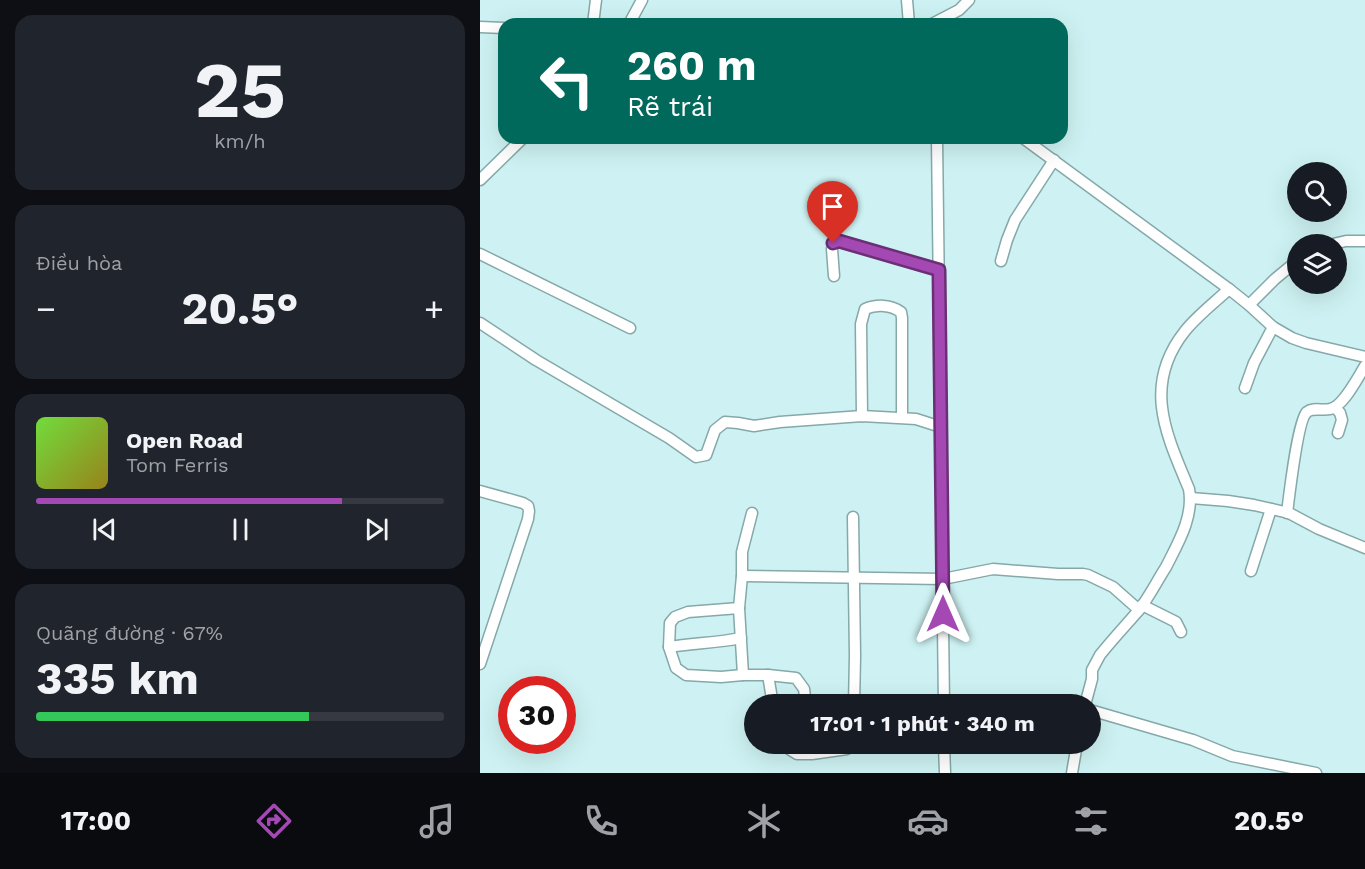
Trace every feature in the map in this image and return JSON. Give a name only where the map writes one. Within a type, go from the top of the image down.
[{"type":"street","points":[[594,18],[596,0]]},
{"type":"street","points":[[632,18],[642,0]]},
{"type":"street","points":[[907,0],[908,18]]},
{"type":"street","points":[[951,18],[969,0]]},
{"type":"street","points":[[480,27],[498,28]]},
{"type":"street","points":[[480,180],[517,144]]},
{"type":"street","points":[[937,144],[944,694]]},
{"type":"street","points":[[1031,144],[1229,289],[1273,327],[1306,343],[1365,357]]},
{"type":"street","points":[[1001,261],[1015,220],[1054,160]]},
{"type":"street","points":[[834,276],[832,249],[833,243],[839,241],[939,270]]},
{"type":"street","points":[[1347,241],[1365,241]]},
{"type":"street","points":[[480,254],[630,328]]},
{"type":"street","points":[[1250,306],[1287,269]]},
{"type":"street","points":[[1088,694],[1095,664],[1155,586],[1178,546],[1186,524],[1191,498],[1166,432],[1161,388],[1169,356],[1186,329],[1229,289]]},
{"type":"street","points":[[862,416],[861,324],[865,309],[876,306],[892,307],[901,312],[902,417]]},
{"type":"street","points":[[480,324],[536,360],[669,438],[696,458],[706,455],[715,430],[725,422],[754,426],[862,416],[902,417],[941,427]]},
{"type":"street","points":[[1245,388],[1254,363],[1273,327]]},
{"type":"street","points":[[1287,513],[1304,415],[1311,410],[1328,410],[1335,407],[1365,366]]},
{"type":"street","points":[[1335,407],[1342,416],[1338,433]]},
{"type":"street","points":[[480,491],[523,503],[528,506],[529,511],[480,664]]},
{"type":"street","points":[[1191,498],[1228,501],[1287,513],[1319,530],[1365,548]]},
{"type":"street","points":[[1251,570],[1271,509]]},
{"type":"street","points":[[743,675],[739,608],[742,552],[752,513]]},
{"type":"street","points":[[853,517],[854,694]]},
{"type":"street","points":[[742,576],[943,579],[993,569],[1088,574],[1113,586],[1140,608],[1176,622],[1182,632]]},
{"type":"street","points":[[739,608],[688,612],[675,617],[670,623],[669,647],[676,668],[686,675],[721,678],[743,675],[796,678],[804,689],[805,694]]},
{"type":"street","points":[[669,647],[720,643],[741,638]]},
{"type":"street","points":[[768,675],[771,694]]},
{"type":"street","points":[[1101,713],[1193,740],[1232,756],[1316,773]]},
{"type":"street","points":[[944,754],[945,773]]},
{"type":"street","points":[[1076,772],[1077,754]]},
{"type":"route","points":[[833,243],[839,241],[939,270],[943,614]]}]
